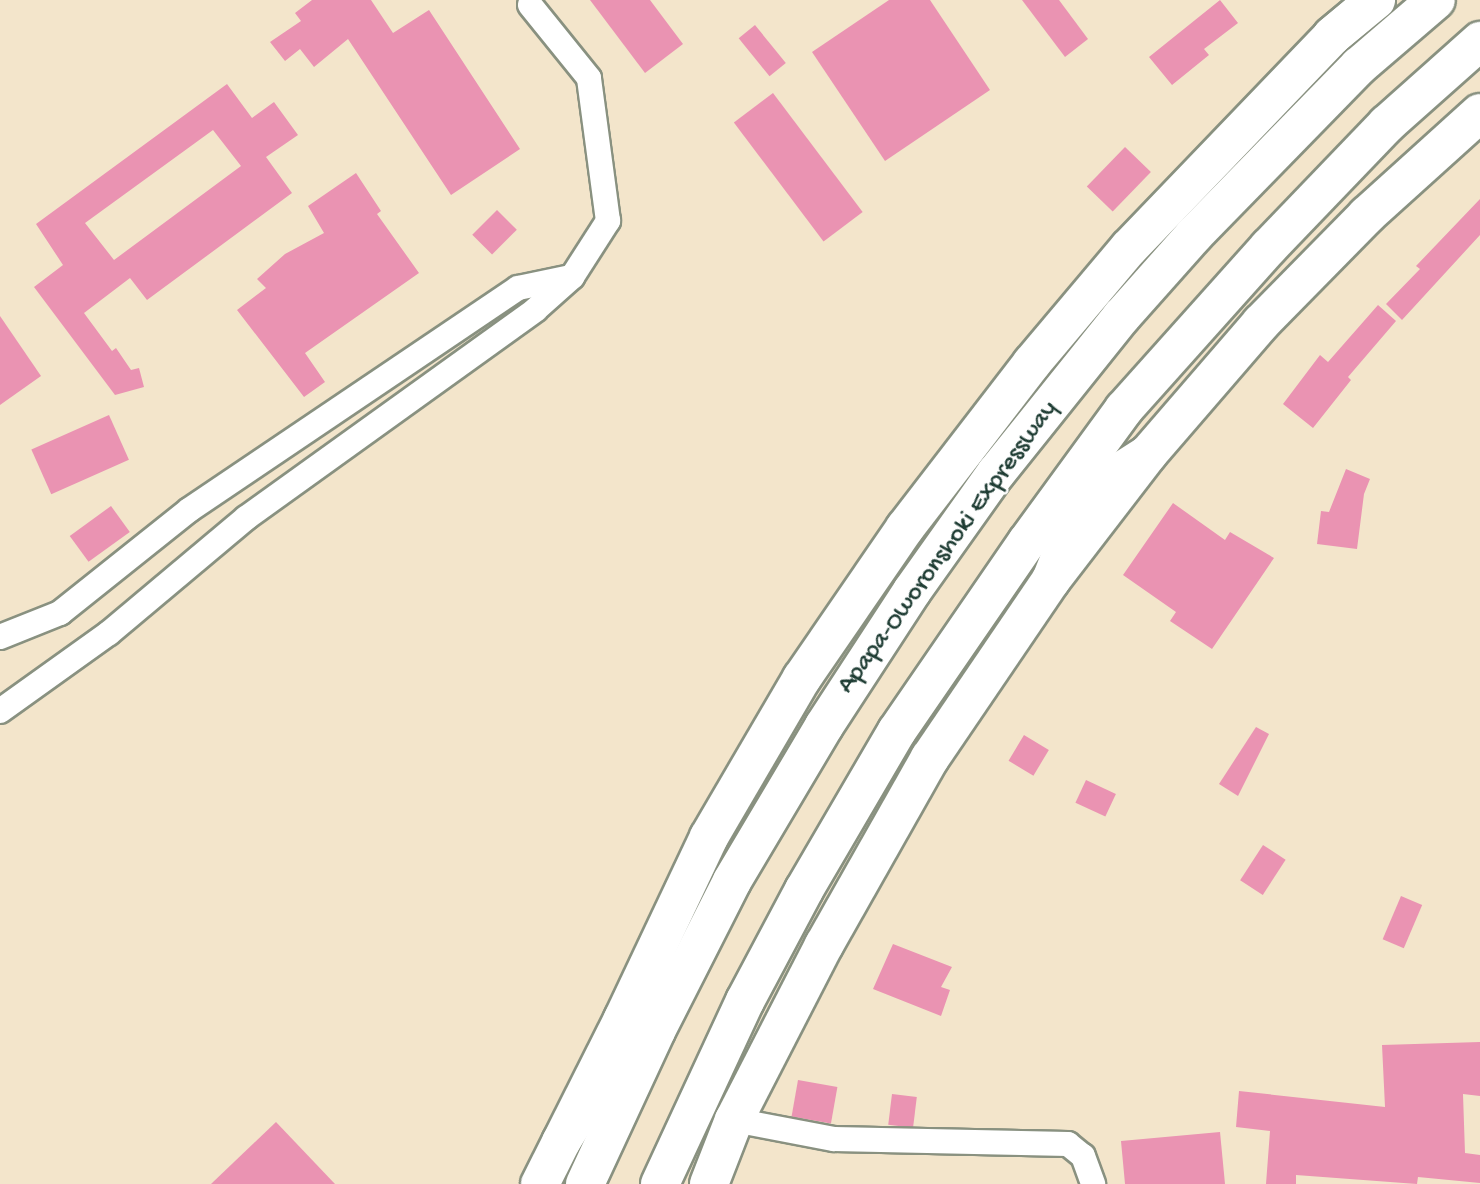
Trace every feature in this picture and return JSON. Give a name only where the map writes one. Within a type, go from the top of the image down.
[{"type":"main road","name":"Apapa-Oworonshoki Expressway","points":[[591,1168],[709,837],[802,678],[905,528],[1032,363],[1129,248],[1332,36],[1375,0]]},
{"type":"main road","points":[[1359,66],[1399,0]]},
{"type":"main road","name":"Apapa-Oworonshoki Expressway","points":[[540,1184],[561,1142],[732,881],[824,726],[912,591],[996,473],[1122,316],[1194,235],[1359,66],[1436,0]]},
{"type":"main road","points":[[660,1184],[745,1001],[811,879],[897,731],[1027,542],[1124,409],[1269,247],[1387,124],[1480,41]]},
{"type":"main road","points":[[717,1179],[734,1120],[824,945],[930,758],[1051,580],[1148,454],[1261,323],[1367,215],[1480,113]]},
{"type":"main road","points":[[1051,580],[1085,493],[1124,409]]},
{"type":"main road","points":[[1027,542],[1085,493],[1148,454]]},
{"type":"main road","points":[[561,1142],[607,1070],[640,1025]]},
{"type":"main road","points":[[591,1168],[607,1070]]},
{"type":"street","points":[[0,711],[109,633],[246,518],[535,310],[572,276],[608,222],[589,78],[530,5]]},
{"type":"street","points":[[0,637],[60,613],[189,510],[518,288],[572,276]]},
{"type":"street","points":[[734,1120],[834,1139],[1068,1144],[1083,1156],[1093,1184]]},
{"type":"building","points":[[312,0],[371,0],[393,33],[429,10],[520,149],[451,195],[348,39],[314,67],[300,49],[285,61],[270,42],[301,21],[295,13]]},
{"type":"building","points":[[590,0],[650,0],[683,44],[645,73]]},
{"type":"building","points":[[889,0],[930,0],[990,90],[885,161],[812,52]]},
{"type":"building","points":[[1022,0],[1059,0],[1088,39],[1065,57]]},
{"type":"building","points":[[1220,0],[1238,23],[1204,49],[1209,55],[1172,85],[1149,57]]},
{"type":"building","points":[[755,25],[786,63],[770,76],[739,38]]},
{"type":"building","points":[[227,84],[252,118],[274,102],[298,135],[266,157],[292,193],[147,300],[130,278],[84,313],[112,351],[116,348],[131,370],[139,368],[144,387],[115,395],[34,287],[63,265],[36,224]],"holes":[[[213,130],[241,166],[114,260],[85,223]]]},
{"type":"building","points":[[773,93],[863,212],[824,241],[734,122]]},
{"type":"building","points":[[1125,147],[1151,172],[1113,212],[1087,187]]},
{"type":"building","points":[[356,173],[381,211],[377,214],[419,273],[305,353],[325,382],[304,397],[237,310],[266,288],[257,279],[285,254],[324,233],[308,206]]},
{"type":"building","points":[[1480,199],[1480,235],[1402,320],[1386,304],[1420,269],[1416,266]]},
{"type":"building","points":[[497,210],[517,230],[492,255],[472,235]]},
{"type":"building","points":[[1378,305],[1396,321],[1348,377],[1351,380],[1313,428],[1283,404],[1320,355],[1328,362]]},
{"type":"building","points":[[0,316],[41,376],[0,405]]},
{"type":"building","points":[[109,415],[129,460],[51,494],[31,450]]},
{"type":"building","points":[[1346,469],[1370,479],[1364,494],[1357,549],[1317,544],[1321,511],[1329,512]]},
{"type":"building","points":[[1173,503],[1225,540],[1230,532],[1274,558],[1212,649],[1170,621],[1176,612],[1123,575]]},
{"type":"building","points":[[111,506],[130,532],[89,562],[70,536]]},
{"type":"building","points":[[1256,727],[1269,734],[1238,796],[1219,784]]},
{"type":"building","points":[[1024,735],[1049,750],[1033,776],[1009,761]]},
{"type":"building","points":[[1086,780],[1116,794],[1105,817],[1075,803]]},
{"type":"building","points":[[1263,845],[1286,860],[1263,895],[1240,880]]},
{"type":"building","points":[[1401,896],[1422,905],[1404,948],[1383,939]]},
{"type":"building","points":[[893,944],[952,967],[941,987],[950,990],[941,1016],[873,989]]},
{"type":"building","points":[[1480,1042],[1480,1096],[1463,1094],[1465,1153],[1480,1155],[1480,1183],[1418,1177],[1417,1184],[1296,1175],[1296,1184],[1266,1184],[1270,1131],[1236,1127],[1239,1091],[1385,1107],[1382,1045]]},
{"type":"building","points":[[798,1080],[837,1087],[831,1123],[792,1116]]},
{"type":"building","points":[[892,1094],[917,1097],[913,1128],[888,1125]]},
{"type":"building","points":[[276,1122],[335,1184],[211,1184]]},
{"type":"building","points":[[1220,1132],[1225,1184],[1125,1184],[1121,1141]]}]
